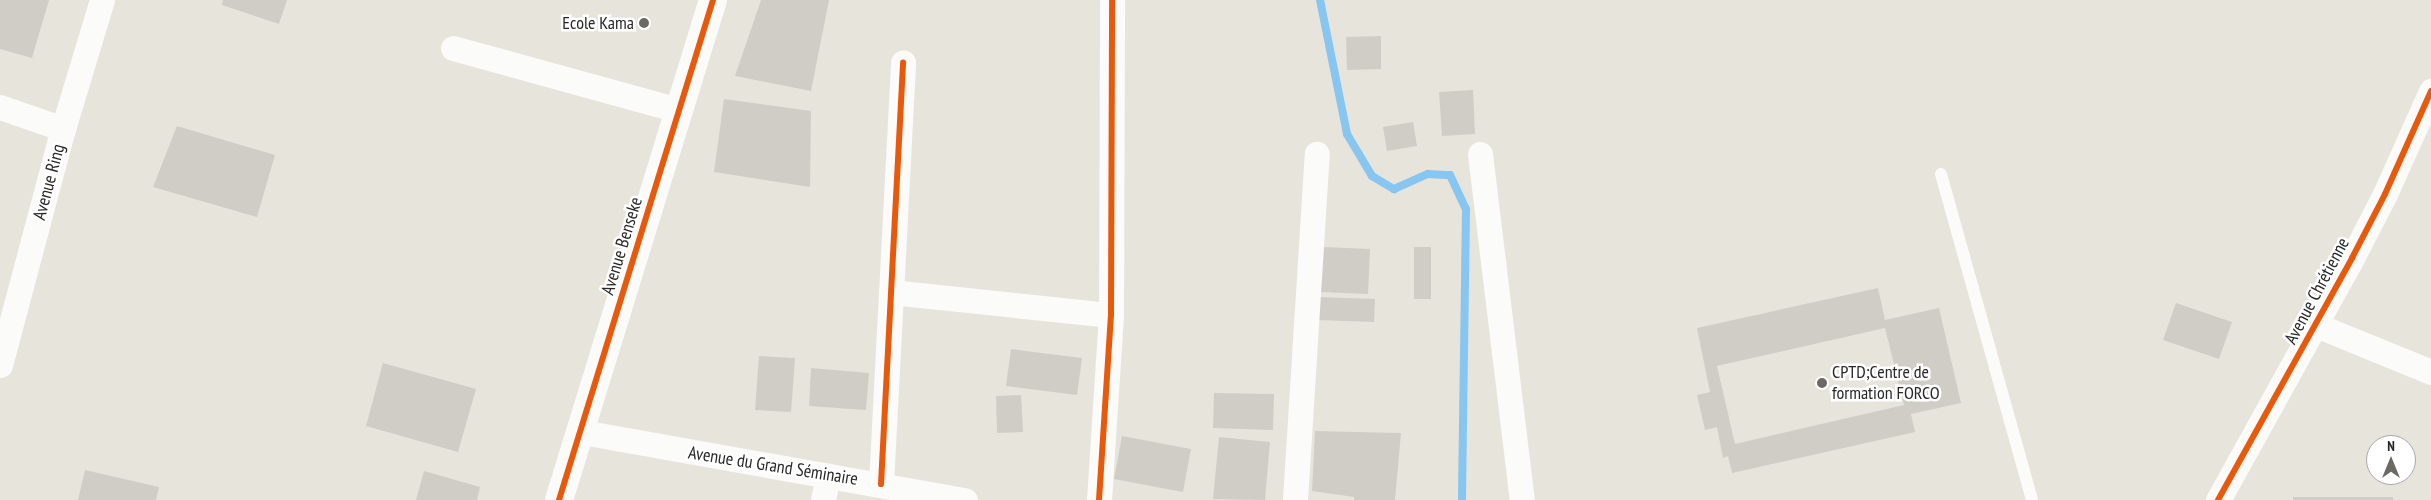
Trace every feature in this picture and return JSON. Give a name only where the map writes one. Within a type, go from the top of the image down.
[{"type":"street","name":"Avenue Ring","points":[[0,365],[63,128],[102,0]]},
{"type":"street","name":"Avenue Benseke","points":[[559,500],[582,432],[678,110],[713,0]]},
{"type":"street","points":[[1099,500],[1111,315],[1112,0]]},
{"type":"street","points":[[454,48],[678,110]]},
{"type":"street","points":[[881,484],[903,63]]},
{"type":"street","name":"Avenue Chrétienne","points":[[2218,500],[2316,325],[2426,118],[2431,91]]},
{"type":"street","points":[[0,107],[63,128]]},
{"type":"street","points":[[1295,500],[1316,154]]},
{"type":"street","points":[[1480,154],[1522,500]]},
{"type":"street","points":[[891,292],[1111,315]]},
{"type":"street","points":[[2316,325],[2431,372]]},
{"type":"street","name":"Avenue du Grand Séminaire","points":[[582,432],[965,500]]},
{"type":"street","points":[[824,500],[828,475]]},
{"type":"lane","points":[[1941,174],[2032,500]]},
{"type":"building","points":[[0,0],[49,0],[32,58],[0,49]]},
{"type":"building","points":[[223,0],[287,0],[279,24],[222,5]]},
{"type":"building","points":[[761,0],[829,0],[811,91],[735,76]]},
{"type":"building","points":[[1381,36],[1381,69],[1347,70],[1346,37]]},
{"type":"building","points":[[1473,90],[1475,134],[1442,136],[1439,92]]},
{"type":"building","points":[[724,99],[811,111],[810,187],[714,172]]},
{"type":"building","points":[[1413,122],[1417,146],[1387,151],[1383,127]]},
{"type":"building","points":[[177,126],[275,155],[257,217],[153,187]]},
{"type":"building","points":[[1322,247],[1370,249],[1368,294],[1319,292]]},
{"type":"building","points":[[1414,247],[1431,247],[1431,299],[1414,299]]},
{"type":"building","points":[[1878,288],[1885,320],[1939,308],[1961,403],[1911,414],[1915,432],[1732,473],[1728,456],[1723,458],[1717,427],[1705,430],[1697,395],[1710,392],[1697,328]],"holes":[[[1885,328],[1904,405],[1735,444],[1717,366]]]},
{"type":"building","points":[[1317,297],[1375,299],[1374,322],[1316,320]]},
{"type":"building","points":[[2176,303],[2232,322],[2219,359],[2163,340]]},
{"type":"building","points":[[1011,349],[1082,358],[1077,395],[1006,386]]},
{"type":"building","points":[[759,356],[795,358],[791,412],[755,410]]},
{"type":"building","points":[[383,363],[476,389],[458,452],[366,426]]},
{"type":"building","points":[[811,368],[869,373],[866,410],[809,406]]},
{"type":"building","points":[[1214,393],[1274,394],[1273,430],[1213,428]]},
{"type":"building","points":[[1021,395],[1023,432],[997,433],[996,396]]},
{"type":"building","points":[[1315,431],[1401,433],[1395,500],[1354,500],[1354,497],[1312,491]]},
{"type":"building","points":[[1122,436],[1191,449],[1183,492],[1114,479]]},
{"type":"building","points":[[1219,437],[1270,442],[1265,500],[1213,499]]},
{"type":"building","points":[[85,470],[159,487],[156,500],[78,500]]},
{"type":"building","points":[[424,471],[480,487],[477,500],[416,500]]},
{"type":"building","points":[[2293,497],[2393,497],[2393,500],[2293,500]]},
{"type":"waterway","points":[[1320,0],[1347,134],[1372,176],[1394,189],[1428,174],[1450,175],[1466,209],[1462,500]]},
{"type":"cycle path","points":[[559,500],[713,0]]},
{"type":"cycle path","points":[[1099,500],[1111,315],[1112,0]]},
{"type":"cycle path","points":[[881,484],[903,63]]},
{"type":"cycle path","points":[[2218,500],[2352,258],[2385,194],[2431,91]]},
{"type":"place","name":"Ecole Kama","points":[[644,23]]},
{"type":"place","name":"CPTD;Centre de formation FORCO","points":[[1822,383]]}]
